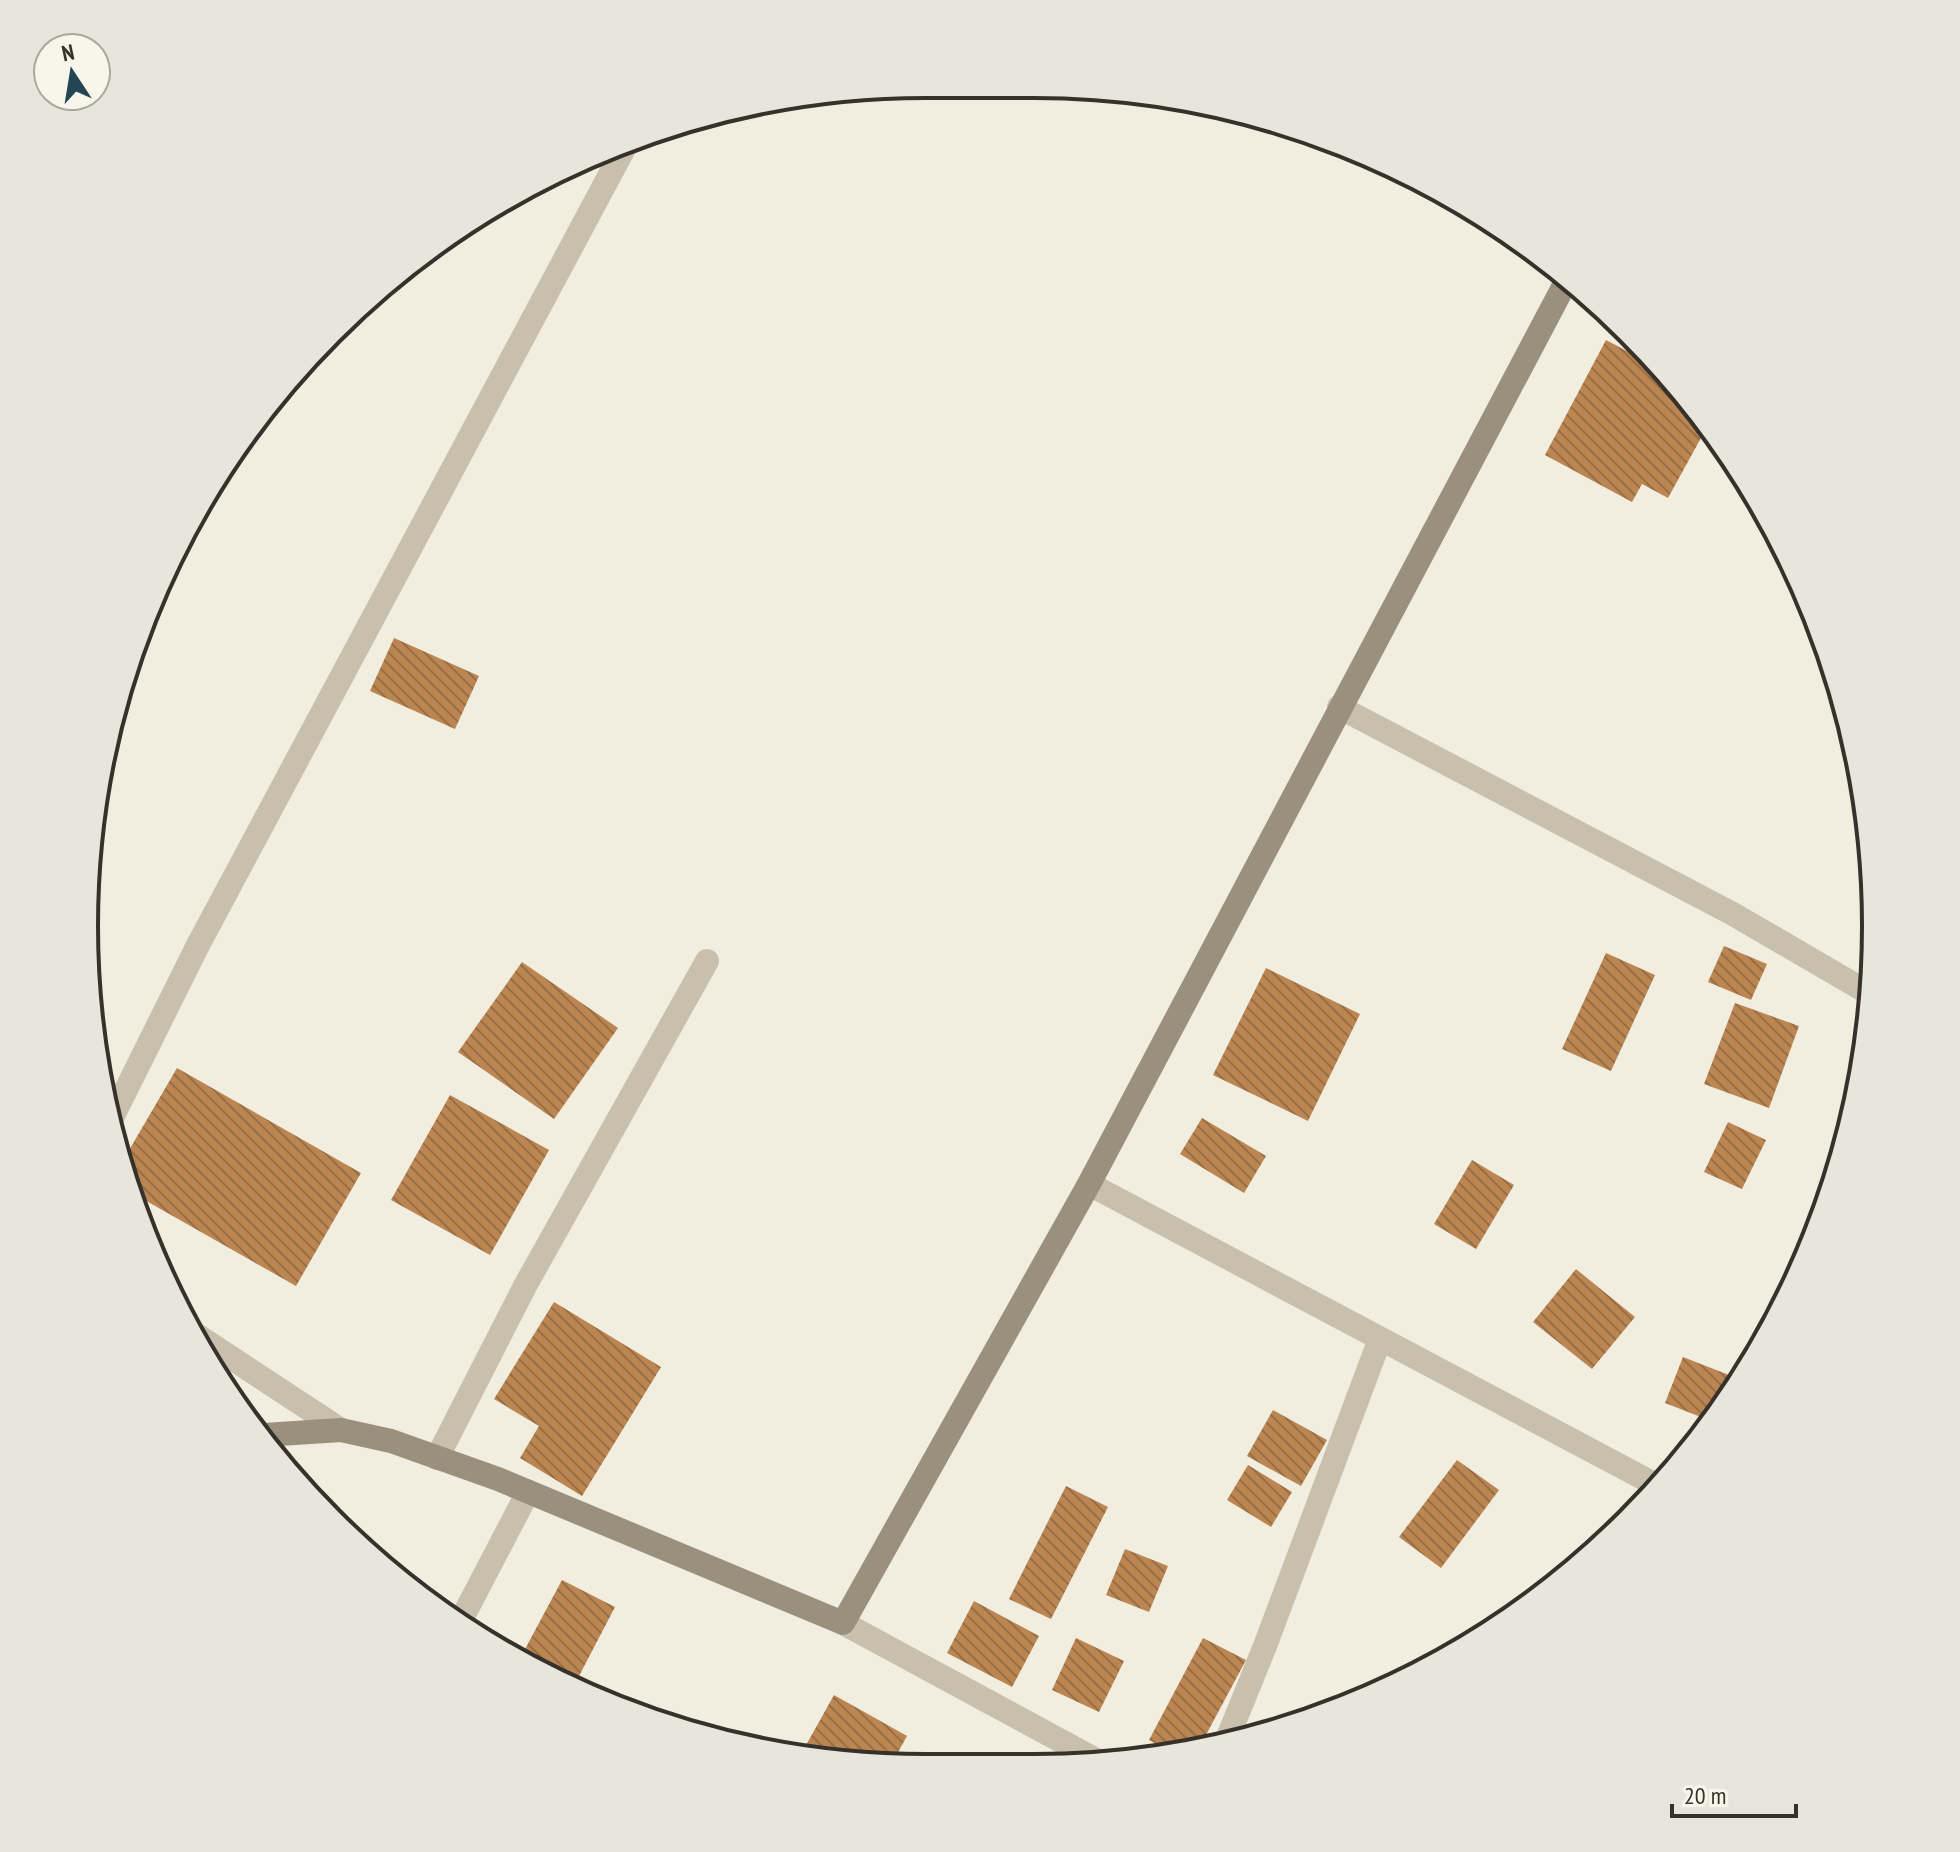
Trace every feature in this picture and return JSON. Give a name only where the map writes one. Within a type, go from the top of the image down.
[{"type":"street","points":[[118,1106],[197,947],[619,157]]},
{"type":"street","points":[[843,1623],[1089,1184],[1562,289]]},
{"type":"street","points":[[1339,707],[1733,914],[1859,988]]},
{"type":"street","points":[[437,1458],[525,1286],[707,961]]},
{"type":"street","points":[[1089,1184],[1648,1481]]},
{"type":"street","points":[[1231,1730],[1271,1632],[1380,1339]]},
{"type":"street","points":[[212,1345],[341,1430]]},
{"type":"street","points":[[273,1434],[341,1430],[391,1441],[528,1492],[843,1623],[1082,1752]]},
{"type":"street","points":[[465,1613],[528,1492]]},
{"type":"building","points":[[1606,340],[1631,353],[1657,380],[1702,437],[1668,498],[1642,484],[1632,502],[1545,455]]},
{"type":"building","points":[[394,638],[479,676],[455,729],[370,691]]},
{"type":"building","points":[[1724,946],[1767,964],[1751,1000],[1708,982]]},
{"type":"building","points":[[1606,953],[1655,975],[1611,1071],[1562,1049]]},
{"type":"building","points":[[522,962],[618,1028],[554,1119],[458,1052]]},
{"type":"building","points":[[1266,968],[1360,1014],[1308,1121],[1213,1075]]},
{"type":"building","points":[[1735,1003],[1799,1026],[1769,1108],[1704,1084]]},
{"type":"building","points":[[177,1068],[361,1173],[296,1286],[145,1200],[129,1150]]},
{"type":"building","points":[[450,1095],[549,1150],[490,1255],[391,1200]]},
{"type":"building","points":[[1202,1118],[1266,1156],[1244,1193],[1180,1154]]},
{"type":"building","points":[[1728,1122],[1766,1140],[1742,1189],[1704,1172]]},
{"type":"building","points":[[1472,1160],[1514,1185],[1476,1249],[1434,1224]]},
{"type":"building","points":[[1576,1269],[1635,1317],[1592,1369],[1533,1322]]},
{"type":"building","points":[[554,1302],[661,1367],[582,1496],[520,1458],[539,1426],[494,1399]]},
{"type":"building","points":[[1683,1357],[1729,1375],[1700,1417],[1665,1403]]},
{"type":"building","points":[[1273,1410],[1327,1440],[1301,1486],[1247,1456]]},
{"type":"building","points":[[1457,1460],[1499,1490],[1441,1568],[1399,1537]]},
{"type":"building","points":[[1248,1465],[1292,1492],[1271,1527],[1227,1500]]},
{"type":"building","points":[[1066,1486],[1108,1507],[1051,1619],[1009,1599]]},
{"type":"building","points":[[1125,1549],[1168,1566],[1149,1612],[1106,1595]]},
{"type":"building","points":[[562,1580],[615,1607],[578,1677],[525,1650]]},
{"type":"building","points":[[974,1601],[1039,1636],[1012,1687],[947,1653]]},
{"type":"building","points":[[1076,1638],[1124,1661],[1099,1712],[1052,1690]]},
{"type":"building","points":[[1203,1638],[1246,1660],[1206,1736],[1157,1744],[1149,1740]]},
{"type":"building","points":[[834,1695],[907,1736],[898,1753],[806,1745]]}]
